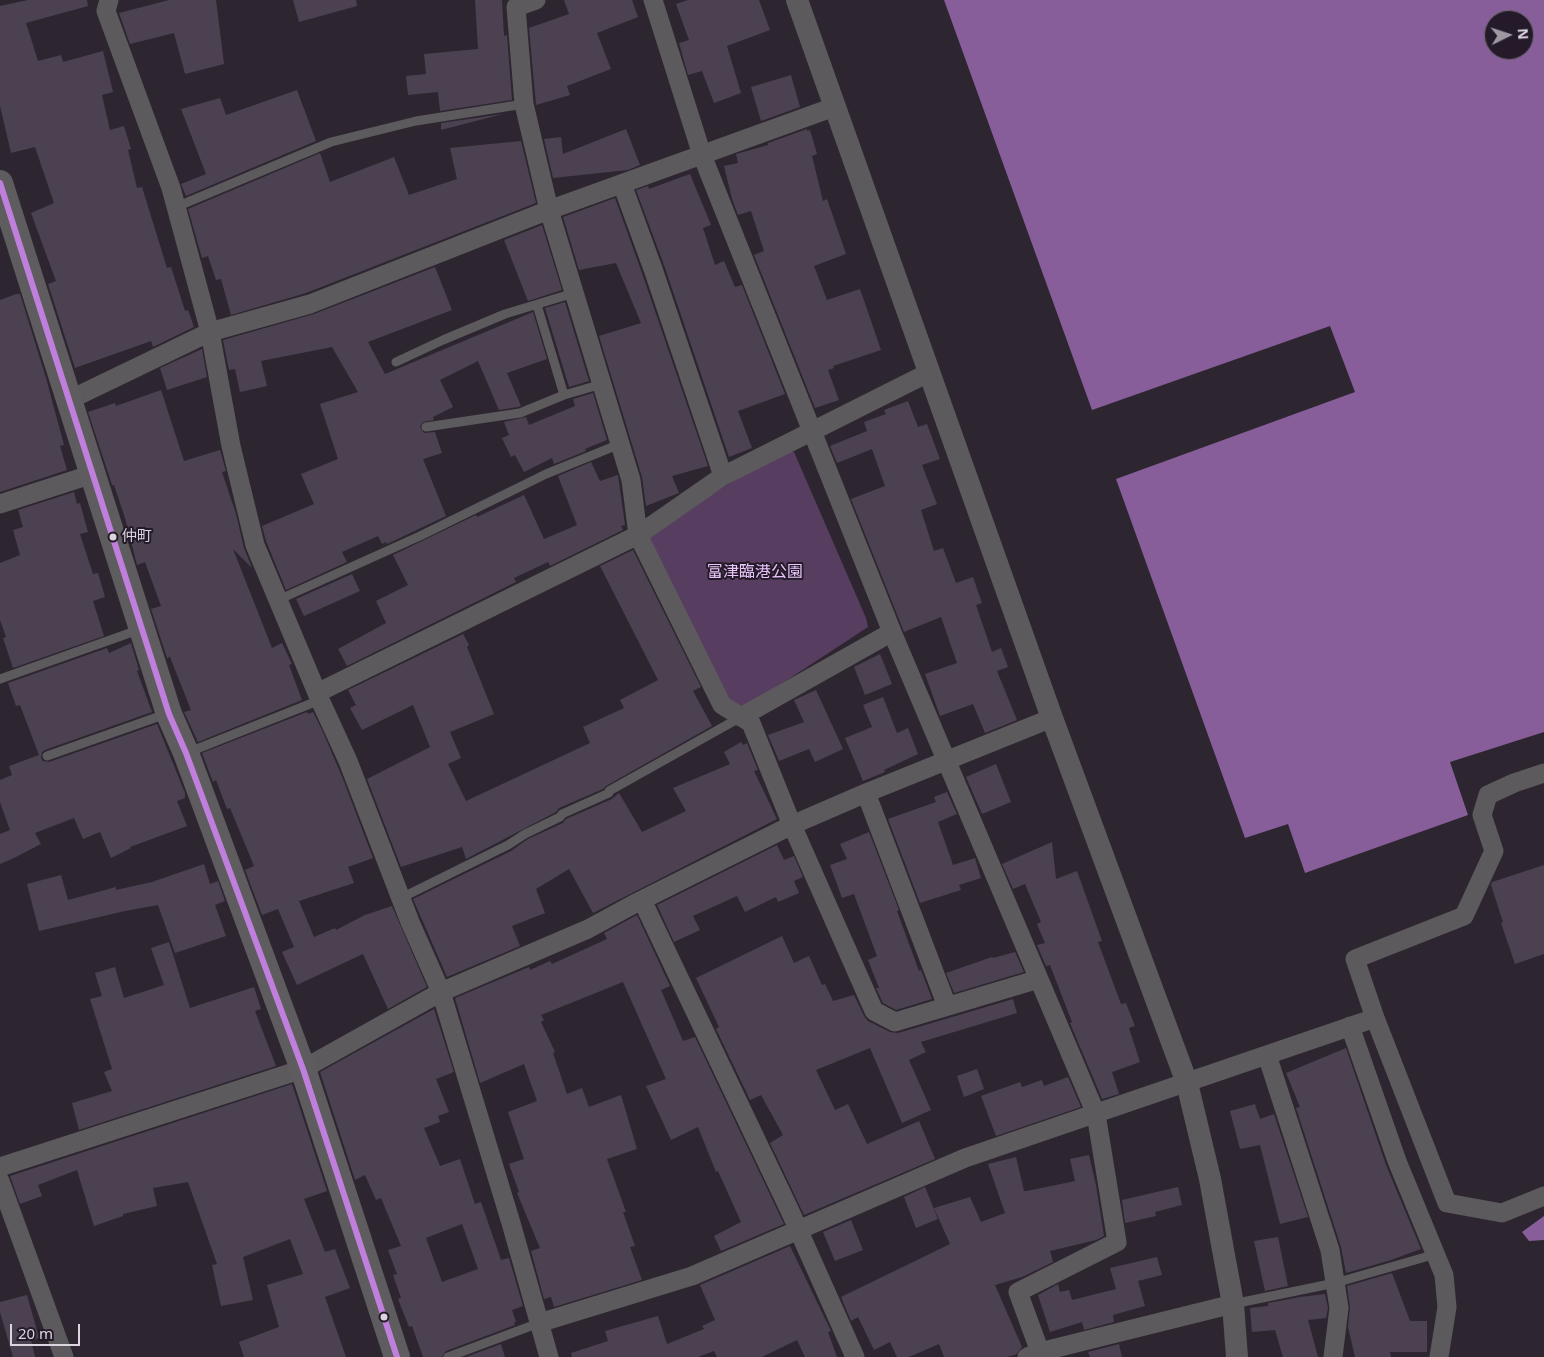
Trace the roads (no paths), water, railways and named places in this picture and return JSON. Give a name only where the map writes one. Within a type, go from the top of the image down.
[{"type":"main road","points":[[0,183],[169,714],[186,753],[303,1069],[397,1357]]},
{"type":"street","points":[[109,0],[106,11],[170,188],[210,332],[231,446],[255,545],[318,697],[348,761],[401,898],[441,992],[508,1213],[549,1357]]},
{"type":"street","points":[[536,0],[516,7],[524,104],[549,210],[632,480],[638,535],[722,705],[751,723],[792,825],[874,1011],[894,1022],[1039,979]]},
{"type":"street","points":[[653,0],[702,155],[812,432],[892,632],[1096,1114],[1117,1242],[1018,1292],[1033,1354],[1233,1304]]},
{"type":"street","points":[[797,0],[1052,718],[1187,1083],[1210,1179],[1233,1304],[1237,1357]]},
{"type":"street","points":[[69,400],[210,332],[310,304],[549,210],[834,108]]},
{"type":"street","points":[[622,184],[653,269],[723,476]]},
{"type":"street","points":[[318,697],[638,535],[723,476],[930,372]]},
{"type":"street","points":[[0,504],[93,474]]},
{"type":"street","points":[[741,717],[892,632]]},
{"type":"street","points":[[0,1167],[303,1069],[441,992],[588,929],[792,825],[1052,718]]},
{"type":"street","points":[[1544,773],[1514,783],[1488,795],[1482,815],[1494,851],[1464,916],[1355,959],[1375,1018],[1447,1203],[1502,1213],[1544,1196]]},
{"type":"street","points":[[866,793],[947,1006]]},
{"type":"street","points":[[642,900],[799,1230],[855,1357]]},
{"type":"street","points":[[539,1324],[692,1276],[966,1158],[1375,1018]]},
{"type":"street","points":[[1350,1026],[1397,1161],[1444,1275],[1447,1307],[1439,1357]]},
{"type":"street","points":[[1267,1055],[1330,1250],[1339,1308],[1333,1357]]},
{"type":"street","points":[[0,1181],[64,1357]]},
{"type":"lane","points":[[176,207],[331,142],[416,121],[524,104]]},
{"type":"lane","points":[[396,362],[505,314],[574,293]]},
{"type":"lane","points":[[537,305],[564,395]]},
{"type":"lane","points":[[426,427],[520,413],[564,395],[602,384]]},
{"type":"lane","points":[[278,600],[420,536],[546,474],[620,444]]},
{"type":"lane","points":[[0,679],[141,629]]},
{"type":"lane","points":[[186,753],[318,697]]},
{"type":"lane","points":[[47,756],[169,714]]},
{"type":"lane","points":[[401,898],[508,845],[525,834],[560,817],[562,814],[609,793],[741,717]]},
{"type":"lane","points":[[1233,1304],[1335,1283],[1436,1254]]},
{"type":"lane","points":[[448,1357],[539,1324]]},
{"type":"place","name":"仲町","points":[[113,537]]},
{"type":"park label","name":"富津臨港公園","points":[[755,572]]}]
